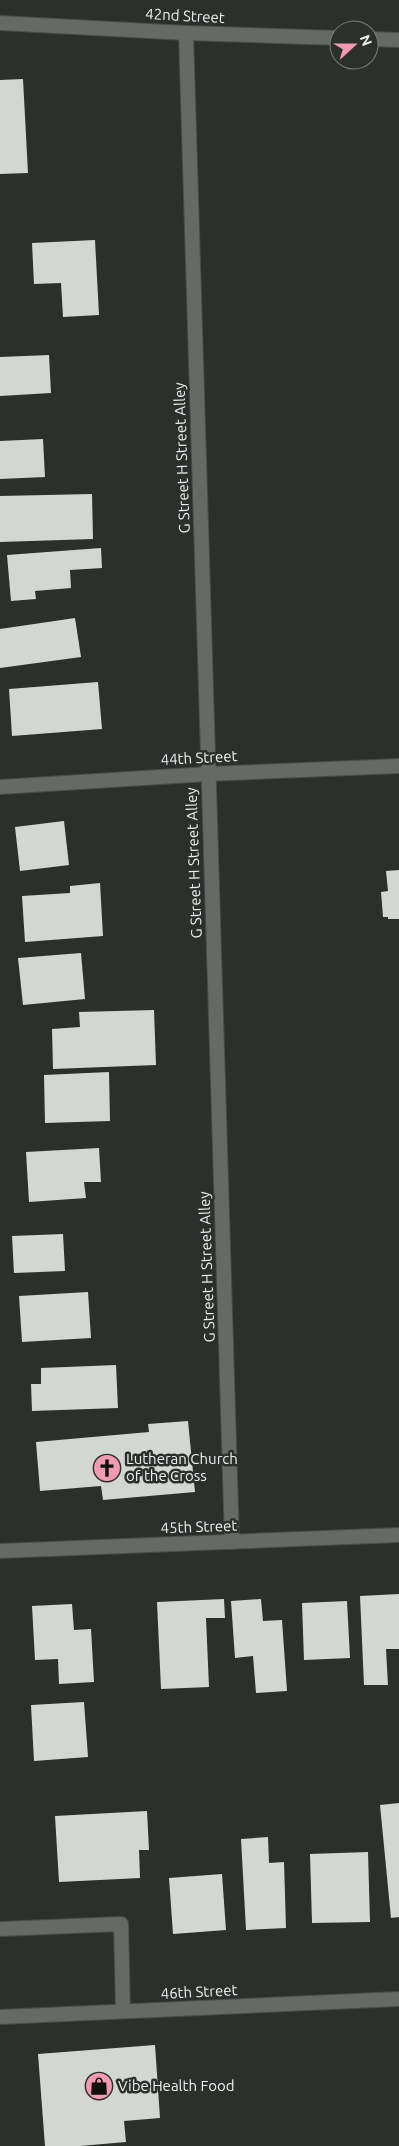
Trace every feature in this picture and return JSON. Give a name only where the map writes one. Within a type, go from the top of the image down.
[{"type":"street","name":"42nd Street","points":[[0,23],[186,33],[329,38]]},
{"type":"street","name":"G Street H Street Alley","points":[[186,33],[232,1542]]},
{"type":"street","points":[[379,39],[399,40]]},
{"type":"street","name":"44th Street","points":[[0,787],[208,774],[399,766]]},
{"type":"street","name":"45th Street","points":[[0,1550],[399,1535]]},
{"type":"street","points":[[0,1928],[120,1924],[123,2012]]},
{"type":"street","name":"46th Street","points":[[0,2017],[399,1999]]},
{"type":"building","points":[[23,79],[28,173],[0,174],[0,80]]},
{"type":"building","points":[[95,240],[99,315],[63,317],[61,283],[34,284],[32,243]]},
{"type":"building","points":[[49,355],[51,393],[0,396],[0,357]]},
{"type":"building","points":[[43,439],[45,477],[0,479],[0,441]]},
{"type":"building","points":[[92,494],[93,539],[0,542],[0,496]]},
{"type":"building","points":[[101,548],[102,568],[70,570],[71,588],[35,591],[36,599],[11,601],[7,555]]},
{"type":"building","points":[[75,618],[81,657],[0,668],[0,629]]},
{"type":"building","points":[[98,682],[102,729],[12,736],[9,689]]},
{"type":"building","points":[[64,821],[69,865],[20,871],[15,827]]},
{"type":"building","points":[[399,870],[399,919],[388,919],[388,917],[383,917],[381,892],[388,891],[386,871]]},
{"type":"building","points":[[100,883],[103,936],[25,942],[22,896],[70,893],[70,886]]},
{"type":"building","points":[[81,953],[85,999],[23,1005],[18,958]]},
{"type":"building","points":[[154,1010],[156,1065],[53,1069],[52,1029],[80,1027],[79,1012]]},
{"type":"building","points":[[109,1072],[110,1121],[45,1123],[44,1075]]},
{"type":"building","points":[[99,1148],[101,1182],[84,1182],[86,1198],[29,1202],[26,1152]]},
{"type":"building","points":[[63,1234],[65,1271],[14,1273],[12,1236]]},
{"type":"building","points":[[88,1292],[91,1338],[22,1342],[19,1296]]},
{"type":"building","points":[[116,1365],[118,1408],[32,1411],[31,1384],[41,1384],[41,1368]]},
{"type":"building","points":[[188,1421],[195,1492],[103,1500],[101,1486],[40,1491],[36,1442],[149,1432],[148,1424]]},
{"type":"building","points":[[399,1594],[399,1649],[386,1649],[388,1685],[364,1685],[360,1596]]},
{"type":"building","points":[[224,1599],[225,1618],[206,1618],[209,1687],[161,1689],[157,1602]]},
{"type":"building","points":[[261,1599],[263,1621],[282,1620],[287,1691],[256,1693],[253,1656],[235,1658],[231,1601]]},
{"type":"building","points":[[347,1601],[350,1658],[304,1660],[302,1603]]},
{"type":"building","points":[[72,1604],[74,1630],[91,1629],[94,1682],[59,1684],[58,1659],[35,1660],[32,1606]]},
{"type":"building","points":[[84,1702],[88,1757],[34,1761],[31,1705]]},
{"type":"building","points":[[399,1803],[399,1917],[391,1918],[380,1805]]},
{"type":"building","points":[[147,1811],[149,1850],[139,1850],[140,1878],[59,1882],[55,1816]]},
{"type":"building","points":[[268,1837],[269,1863],[284,1862],[286,1928],[246,1930],[241,1839]]},
{"type":"building","points":[[368,1852],[370,1922],[312,1923],[310,1854]]},
{"type":"building","points":[[222,1874],[226,1930],[173,1934],[169,1878]]},
{"type":"building","name":"Vibe Health Food","points":[[155,2045],[160,2118],[124,2121],[126,2142],[80,2146],[45,2146],[38,2054]]},
{"type":"place","name":"Lutheran Church of the Cross","points":[[107,1468]]},
{"type":"place","name":"Vibe Health Food","points":[[99,2086]]}]
